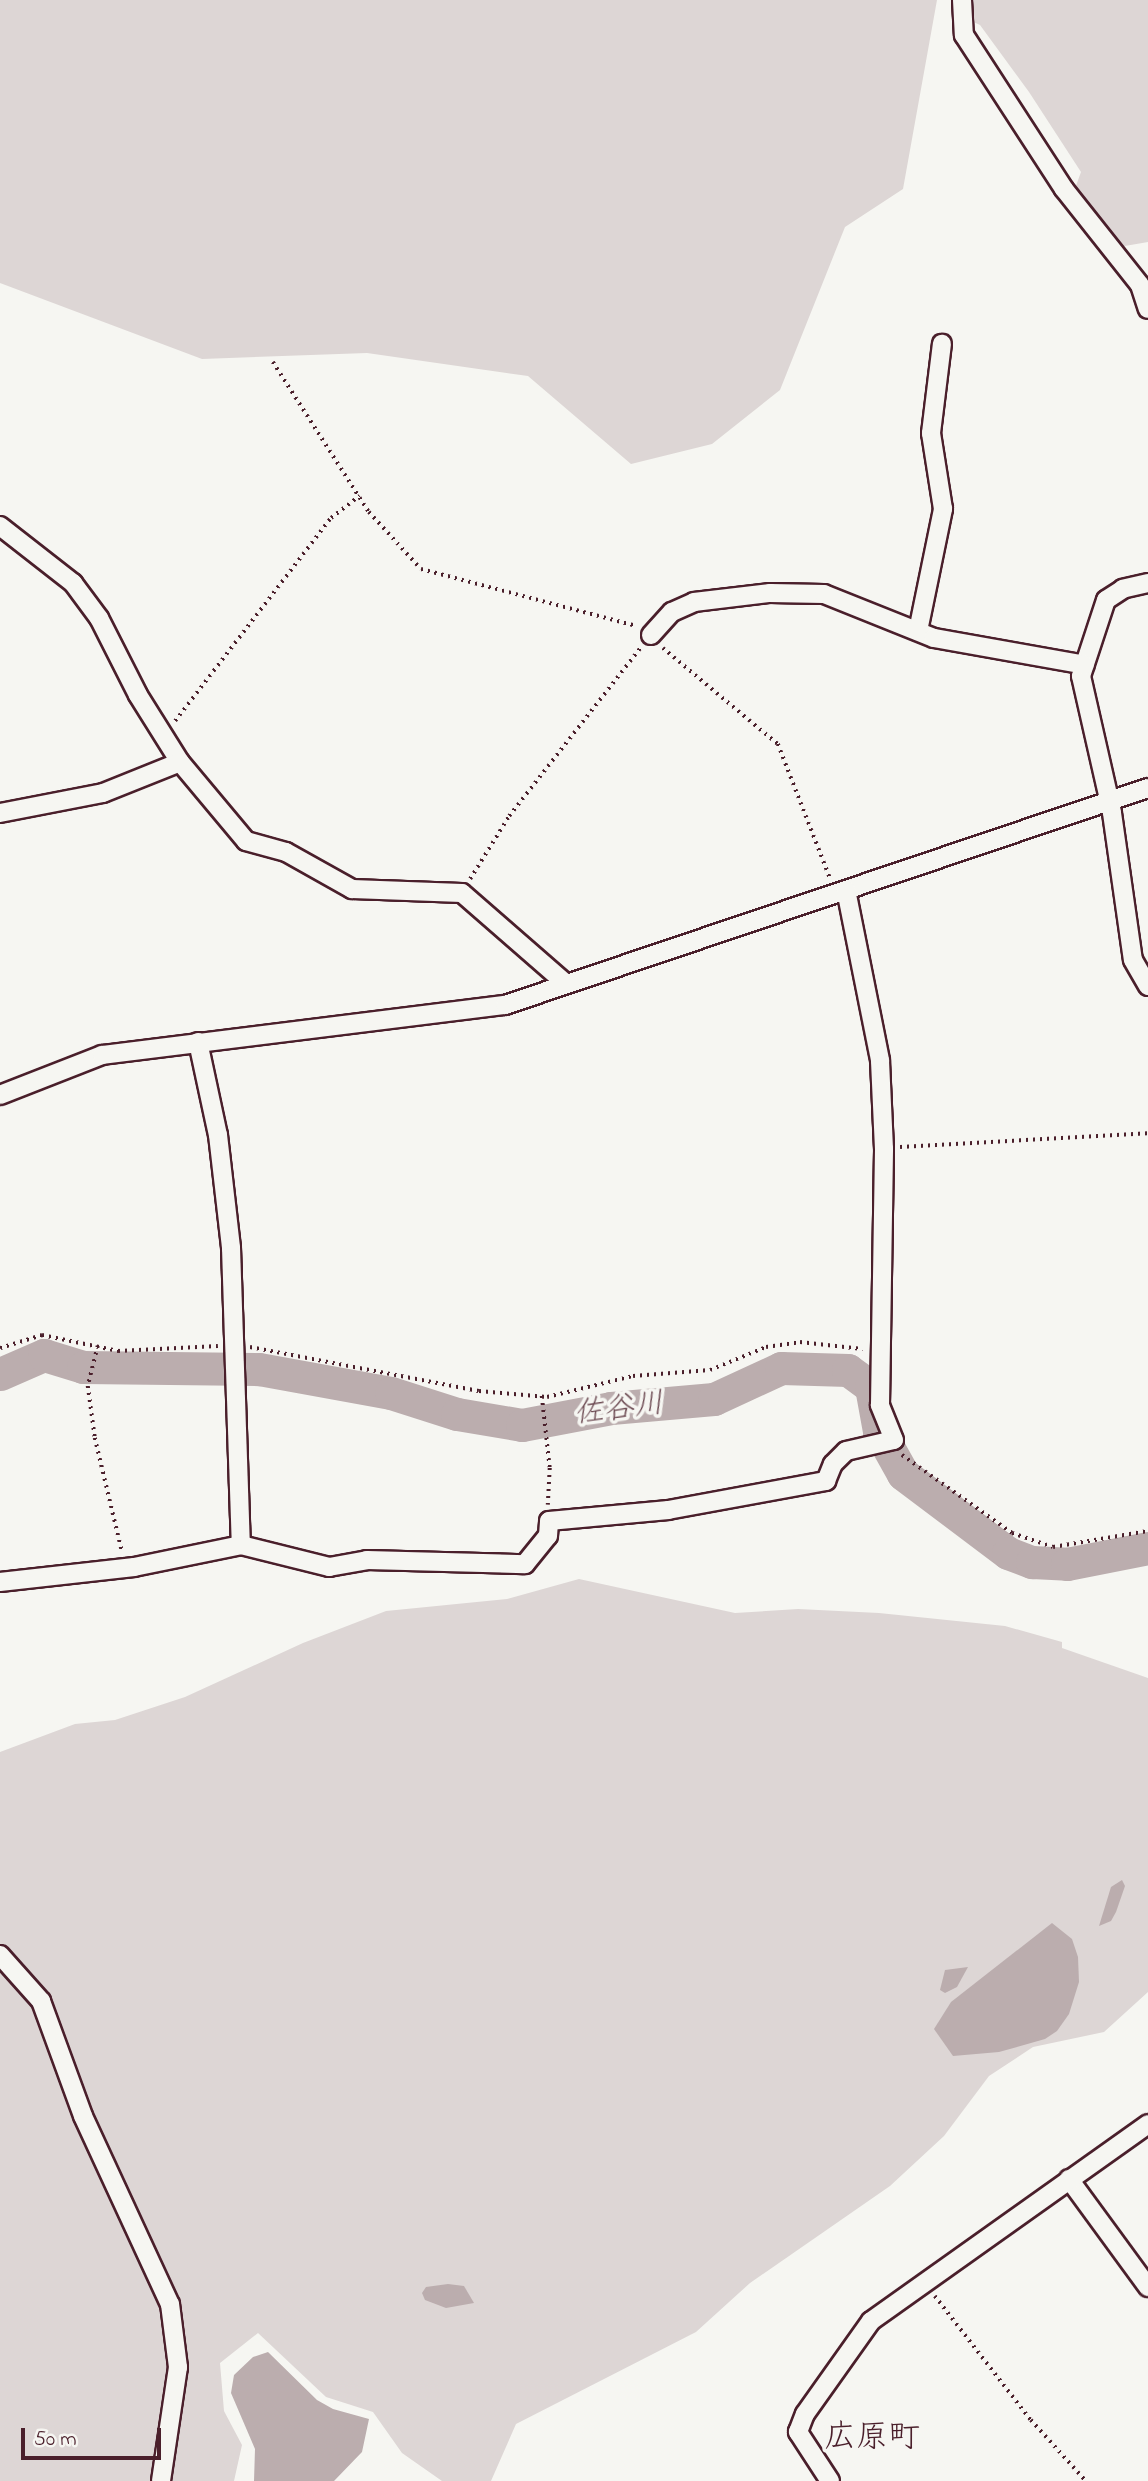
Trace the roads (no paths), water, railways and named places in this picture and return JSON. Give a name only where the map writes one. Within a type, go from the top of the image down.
[{"type":"street","points":[[962,0],[964,35],[1064,189],[1140,285],[1148,309]]},
{"type":"street","points":[[918,631],[943,509],[931,433],[942,344]]},
{"type":"street","points":[[0,526],[73,583],[99,618],[138,695],[180,761],[246,841],[286,852],[352,889],[462,893],[565,983]]},
{"type":"street","points":[[1148,583],[1123,589],[1106,600],[1081,676],[1107,801],[1133,960],[1148,986]]},
{"type":"street","points":[[652,635],[672,612],[694,602],[770,593],[824,594],[918,631],[982,649],[1085,665]]},
{"type":"street","points":[[0,813],[103,793],[180,761]]},
{"type":"street","points":[[0,1095],[102,1055],[505,1005],[1148,788]]},
{"type":"street","points":[[0,1582],[134,1567],[241,1545],[329,1567],[367,1560],[525,1564],[548,1535],[549,1521],[668,1510],[827,1481],[833,1464],[846,1451],[894,1440],[880,1405],[884,1149],[880,1060],[841,891]]},
{"type":"street","points":[[198,1042],[218,1135],[237,1345],[241,1545]]},
{"type":"street","points":[[0,1955],[41,2001],[83,2116],[170,2304],[178,2367],[161,2481]]},
{"type":"street","points":[[830,2481],[798,2432],[805,2414],[871,2321],[1148,2124]]},
{"type":"street","points":[[1069,2179],[1148,2287]]},
{"type":"waterway","name":"佐谷川","points":[[0,1374],[44,1355],[83,1367],[259,1369],[391,1393],[457,1414],[522,1425],[611,1408],[714,1399],[781,1368],[848,1370],[871,1387],[879,1431],[903,1474],[1008,1553],[1032,1562],[1067,1564],[1148,1548]]},
{"type":"district","name":"広原町","points":[[872,2439]]}]
